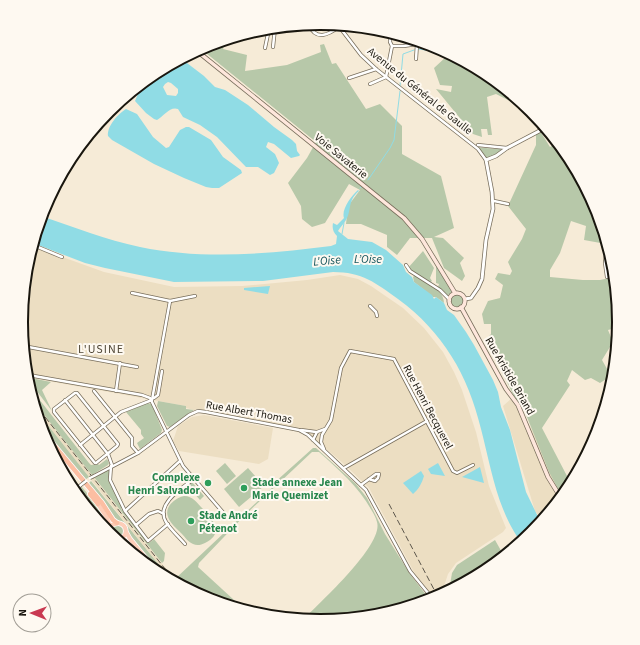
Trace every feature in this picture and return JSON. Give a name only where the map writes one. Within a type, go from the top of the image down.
[{"type":"highway","points":[[57,450],[117,523]]},
{"type":"highway","points":[[63,461],[98,504]]},
{"type":"main road","name":"Voie Savaterie","points":[[203,56],[404,218],[422,239],[455,293]]},
{"type":"main road","points":[[455,293],[462,295],[465,299],[464,304],[461,307],[454,308],[450,300],[451,296],[455,293]]},
{"type":"main road","name":"Rue Aristide Briand","points":[[461,307],[506,389],[518,405],[548,477],[558,492]]},
{"type":"main road","points":[[98,504],[107,518],[108,523]]},
{"type":"main road","points":[[111,526],[113,524],[117,523],[124,525],[129,538],[143,554]]},
{"type":"main road","points":[[123,538],[126,532]]},
{"type":"street","points":[[312,30],[320,35],[327,34],[332,31]]},
{"type":"street","name":"Avenue du Général de Gaulle","points":[[342,31],[361,55],[376,69],[478,149],[486,160],[494,201]]},
{"type":"street","points":[[273,47],[274,34]]},
{"type":"street","points":[[265,48],[268,35]]},
{"type":"street","points":[[370,84],[386,77],[392,46],[390,39]]},
{"type":"street","points":[[392,46],[411,45]]},
{"type":"street","points":[[416,47],[416,59]]},
{"type":"street","points":[[349,78],[376,69]]},
{"type":"street","points":[[486,160],[496,156],[540,130]]},
{"type":"street","points":[[478,145],[508,148]]},
{"type":"street","points":[[465,299],[471,298],[482,279],[486,240],[493,215],[494,201],[508,204]]},
{"type":"street","points":[[38,247],[62,257]]},
{"type":"street","points":[[605,262],[607,277],[608,276]]},
{"type":"street","points":[[406,265],[410,271],[440,290],[450,300]]},
{"type":"street","points":[[132,293],[170,301],[195,296]]},
{"type":"street","points":[[170,301],[153,399],[183,466],[227,517]]},
{"type":"street","points":[[370,306],[376,312],[377,316]]},
{"type":"street","points":[[29,347],[138,366]]},
{"type":"street","name":"Rue Henri Becquerel","points":[[325,428],[331,420],[341,368],[350,351],[394,359],[453,472],[458,473],[473,465]]},
{"type":"street","points":[[116,391],[120,363]]},
{"type":"street","points":[[33,376],[145,396],[153,399]]},
{"type":"street","points":[[94,391],[132,438],[132,446],[138,453]]},
{"type":"street","points":[[75,392],[77,393],[118,444],[95,464],[54,412],[54,409],[65,400],[75,392]]},
{"type":"street","points":[[80,445],[123,411],[153,399]]},
{"type":"street","points":[[65,400],[108,454],[112,466],[111,481],[125,511],[148,540],[168,524]]},
{"type":"street","name":"Rue Albert Thomas","points":[[78,487],[90,478],[138,453],[189,415],[199,411],[301,430],[318,431]]},
{"type":"street","points":[[344,468],[427,421]]},
{"type":"street","points":[[314,440],[318,431],[325,428]]},
{"type":"street","points":[[324,450],[322,435],[325,428]]},
{"type":"street","points":[[301,430],[314,440],[362,485],[369,495],[410,571],[428,594]]},
{"type":"street","points":[[318,431],[322,435]]},
{"type":"street","points":[[314,440],[322,435]]},
{"type":"street","points":[[125,511],[180,461]]},
{"type":"street","points":[[185,544],[165,520],[164,508],[169,500],[194,479]]},
{"type":"street","points":[[362,485],[369,479]]},
{"type":"street","points":[[136,525],[151,513],[158,511],[164,514]]},
{"type":"shaded area","points":[[38,248],[104,272],[174,287],[242,286],[307,280],[340,275],[358,279],[371,286],[403,308],[424,328],[443,352],[462,390],[476,432],[489,486],[506,528],[503,532],[456,563],[448,574],[444,586],[430,593],[415,574],[369,488],[303,429],[198,409],[194,410],[186,408],[186,406],[34,378],[30,361],[28,322],[30,284]]},
{"type":"shaded area","points":[[514,396],[560,489],[539,516],[535,511],[503,406]]},
{"type":"shaded area","points":[[42,412],[168,571],[160,566],[45,422]]},
{"type":"shaded area","points":[[204,415],[273,428],[268,459],[259,464],[179,451],[173,441],[178,426],[192,417]]},
{"type":"green space","points":[[324,44],[332,64],[336,63],[366,109],[380,104],[402,126],[402,154],[441,176],[454,228],[434,237],[443,238],[464,258],[460,263],[465,276],[462,281],[444,268],[432,238],[410,238],[397,255],[387,247],[387,235],[361,224],[346,224],[348,206],[360,190],[349,184],[325,223],[312,227],[302,219],[301,206],[288,183],[307,158],[316,142],[207,54],[224,47],[223,49],[247,55],[245,71],[287,65],[321,52],[320,45]]},
{"type":"green space","points":[[444,59],[482,80],[511,102],[496,94],[487,97],[492,135],[488,135],[487,129],[481,129],[482,137],[473,134],[436,89],[451,92],[452,86],[440,85],[434,68]]},
{"type":"green space","points":[[540,131],[550,147],[552,146],[563,160],[582,193],[597,229],[601,243],[584,240],[586,226],[571,221],[560,253],[550,270],[550,277],[583,280],[609,278],[610,284],[612,322],[612,329],[608,330],[611,338],[611,346],[602,360],[608,370],[606,379],[600,383],[591,378],[585,380],[572,370],[567,381],[570,385],[542,428],[568,477],[559,490],[549,472],[525,412],[526,409],[524,410],[514,396],[486,340],[491,334],[491,324],[484,324],[482,314],[488,301],[500,298],[503,285],[495,279],[498,273],[510,275],[512,271],[508,262],[522,239],[526,229],[508,206],[536,145],[536,134]]},
{"type":"green space","points":[[476,147],[501,148],[502,151],[487,158]]},
{"type":"green space","points":[[423,251],[434,268],[430,278],[432,281],[429,283],[441,294],[444,303],[436,297],[433,297],[414,282],[413,277],[416,274],[408,268]]},
{"type":"green space","points":[[436,266],[451,289],[451,293],[448,295],[445,295],[438,287],[439,284],[436,283]]},
{"type":"green space","points":[[457,295],[461,297],[463,301],[461,305],[457,307],[453,305],[451,301],[453,297]]},
{"type":"green space","points":[[34,379],[51,382],[42,390],[52,411],[36,391]]},
{"type":"green space","points":[[38,398],[91,465],[99,465],[107,459],[109,463],[108,465],[92,475],[42,412]]},
{"type":"green space","points":[[158,401],[186,406],[186,409],[194,410],[170,427],[167,426],[157,406]]},
{"type":"green space","points":[[147,403],[152,404],[162,430],[161,433],[140,449],[137,443],[144,438],[141,434],[141,430],[126,412]]},
{"type":"green space","points":[[45,422],[89,477],[85,480],[53,441]]},
{"type":"green space","points":[[313,448],[316,448],[356,484],[367,498],[385,534],[410,574],[426,594],[396,605],[377,609],[339,614],[309,614],[361,559],[371,545],[376,532],[377,522],[367,502],[361,494],[334,465],[319,452],[312,452],[246,514],[199,563],[198,567],[237,603],[208,592],[177,577],[275,485],[274,483]]},
{"type":"green space","points":[[225,463],[236,476],[227,484],[216,471]]},
{"type":"green space","name":"Stade annexe Jean Marie Quemizet","points":[[248,468],[264,486],[239,507],[224,489]]},
{"type":"green space","points":[[109,469],[109,481],[122,507],[122,510],[149,543],[154,539],[165,553],[164,561],[162,563],[94,477]]},
{"type":"green space","points":[[91,481],[160,566],[149,559],[128,535],[126,525],[122,522],[114,520],[88,484]]},
{"type":"green space","points":[[192,482],[204,496],[200,500],[192,491],[187,495],[183,490]]},
{"type":"green space","points":[[81,486],[104,513],[109,524],[100,515],[79,488]]},
{"type":"green space","points":[[184,496],[190,497],[197,502],[215,526],[215,535],[204,544],[196,545],[190,542],[172,524],[168,517],[167,513],[169,506],[177,499]]},
{"type":"green space","points":[[116,525],[120,525],[124,529],[124,533],[121,536],[113,528]]},
{"type":"green space","points":[[495,540],[501,551],[482,565],[450,583],[452,573],[457,565]]},
{"type":"water","points":[[187,63],[204,76],[215,87],[225,90],[248,105],[292,140],[296,144],[297,151],[300,155],[291,158],[274,144],[268,142],[266,147],[275,154],[279,163],[274,173],[270,175],[258,167],[246,167],[217,137],[200,125],[183,117],[178,109],[175,108],[170,110],[157,120],[146,113],[135,101],[138,94],[142,91]],"holes":[[[168,82],[178,89],[176,96],[167,95],[163,87]]]},
{"type":"water","points":[[126,109],[137,114],[153,137],[166,148],[169,147],[180,130],[189,127],[211,140],[223,157],[241,170],[242,173],[219,188],[212,188],[184,178],[154,164],[112,140],[108,136],[109,128]]},
{"type":"water","name":"L’Oise","points":[[358,190],[359,191],[353,198],[348,216],[338,231],[348,239],[372,242],[386,250],[403,265],[406,272],[412,277],[414,282],[432,295],[434,299],[436,297],[444,303],[447,310],[454,315],[466,332],[493,380],[510,430],[526,492],[538,517],[518,537],[500,502],[476,409],[452,356],[441,340],[414,312],[375,283],[361,276],[333,272],[263,281],[174,282],[85,263],[39,245],[47,218],[115,241],[164,251],[212,255],[259,253],[331,246],[336,244],[337,236],[333,230],[333,223],[337,225],[344,218],[343,215],[345,207]]},
{"type":"water","points":[[270,286],[268,294],[244,290],[244,288]]},
{"type":"water","points":[[438,463],[445,476],[431,474],[428,469]]},
{"type":"water","points":[[480,467],[484,483],[462,477]]},
{"type":"water","points":[[421,471],[424,476],[423,479],[413,494],[403,483]]},
{"type":"waterway","points":[[418,49],[423,50]]},
{"type":"waterway","points":[[400,86],[403,54],[414,50]]},
{"type":"waterway","points":[[368,180],[394,140],[400,91]]},
{"type":"waterway","points":[[342,234],[344,223]]},
{"type":"railway","points":[[42,414],[166,570]]},
{"type":"railway","points":[[389,504],[435,591]]},
{"type":"place","name":"Complexe Henri Salvador","points":[[208,483]]},
{"type":"place","name":"Stade annexe Jean Marie Quemizet","points":[[244,488]]},
{"type":"place","name":"Stade André Pétenot","points":[[191,521]]},
{"type":"district","name":"L'USINE","points":[[101,349]]},
{"type":"water label","name":"L'Oise","points":[[327,261]]}]
